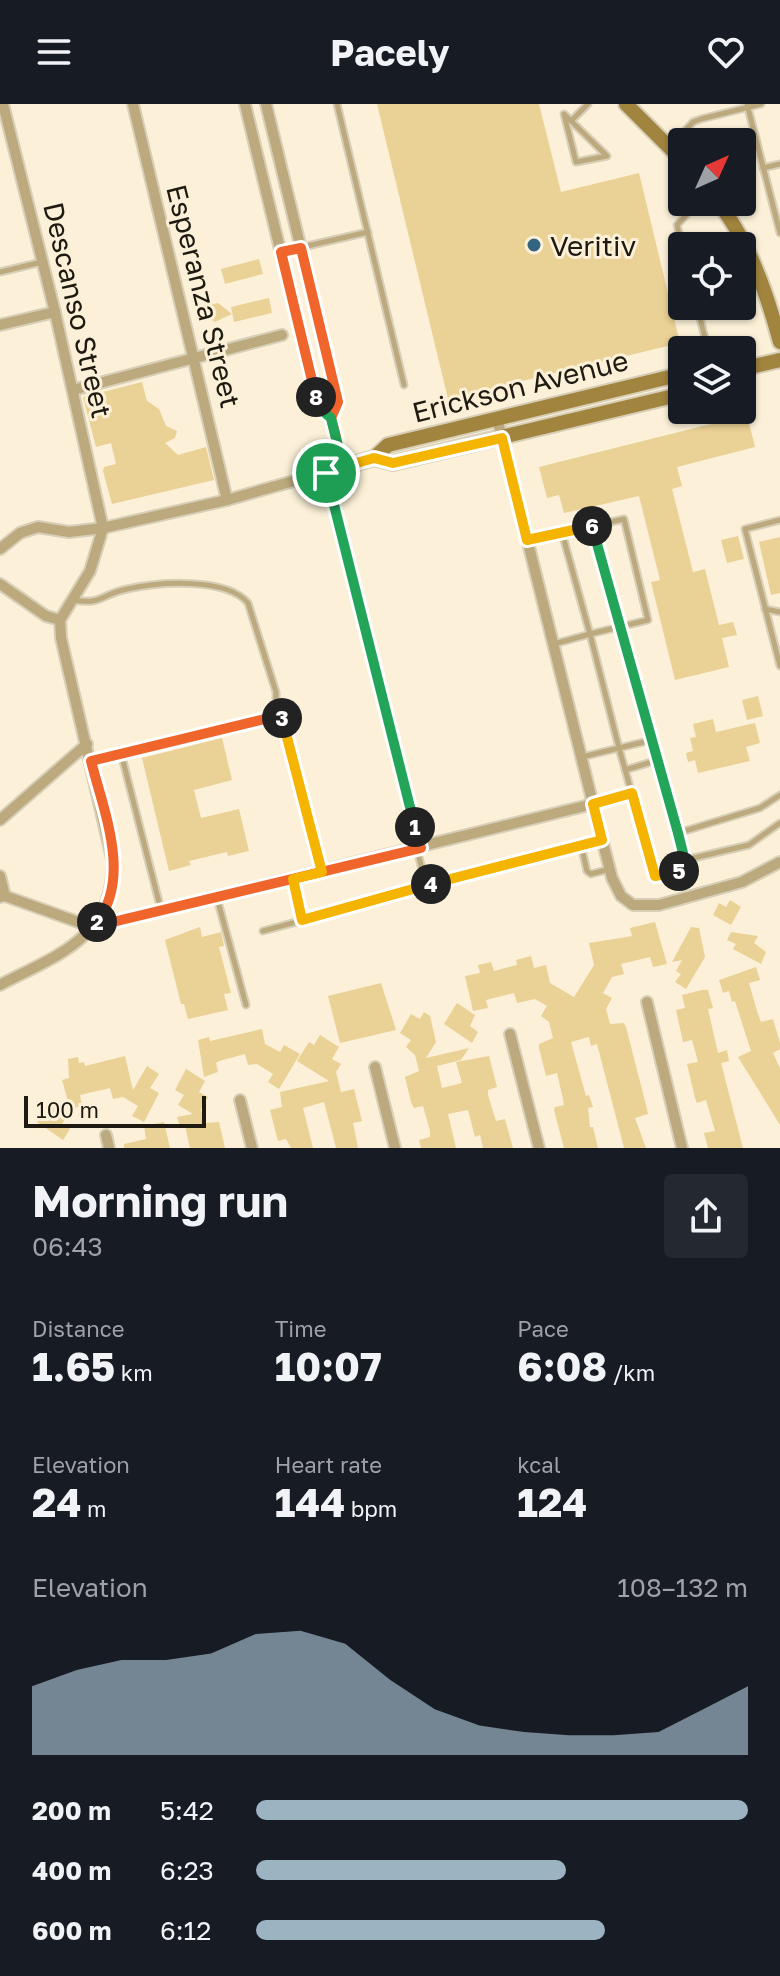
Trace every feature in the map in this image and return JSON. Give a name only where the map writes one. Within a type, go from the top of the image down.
[{"type":"street","name":"Descanso Street","points":[[3,104],[55,312],[103,528]]},
{"type":"street","name":"Esperanza Street","points":[[133,104],[227,500]]},
{"type":"street","points":[[245,104],[318,407],[331,418],[343,467]]},
{"type":"street","points":[[266,104],[338,402],[331,418]]},
{"type":"street","points":[[626,104],[668,145]]},
{"type":"street","points":[[727,216],[747,247],[762,281],[780,342]]},
{"type":"street","points":[[0,325],[55,312]]},
{"type":"street","points":[[73,390],[282,335]]},
{"type":"street","points":[[756,366],[780,360]]},
{"type":"street","name":"Erickson Avenue","points":[[0,549],[20,533],[38,527],[69,532],[103,528],[227,500],[374,458],[388,445],[668,377]]},
{"type":"street","name":"Erickson Avenue","points":[[374,458],[393,463],[668,397]]},
{"type":"street","points":[[497,418],[602,840],[621,896],[633,905],[659,905],[721,889],[780,862]]},
{"type":"street","points":[[326,473],[419,848]]},
{"type":"street","points":[[0,985],[76,945],[92,927],[108,900],[113,863],[61,638],[60,620],[90,571],[103,528]]},
{"type":"street","points":[[0,584],[46,616],[60,620]]},
{"type":"street","points":[[0,820],[87,744]]},
{"type":"street","points":[[0,876],[3,896],[92,927],[593,804]]},
{"type":"street","points":[[647,1002],[682,1148]]},
{"type":"street","points":[[510,1034],[539,1148]]},
{"type":"street","points":[[375,1067],[395,1148]]},
{"type":"street","points":[[240,1100],[252,1148]]},
{"type":"street","points":[[106,1135],[109,1148]]},
{"type":"lane","points":[[337,104],[404,385]]},
{"type":"lane","points":[[571,121],[588,104]]},
{"type":"lane","points":[[687,128],[693,122],[761,104]]},
{"type":"lane","points":[[748,106],[780,233]]},
{"type":"lane","points":[[564,114],[571,121],[607,156],[576,162],[564,114]]},
{"type":"lane","points":[[763,168],[780,164]]},
{"type":"lane","points":[[281,252],[368,232]]},
{"type":"lane","points":[[0,272],[43,262]]},
{"type":"lane","points":[[527,540],[624,519],[648,620],[553,644]]},
{"type":"lane","points":[[780,520],[745,529],[765,609],[777,640],[780,666]]},
{"type":"lane","points":[[562,533],[655,876],[687,869],[593,526]]},
{"type":"lane","points":[[72,599],[94,603],[126,589],[207,583],[241,595],[248,603],[276,692],[276,705],[322,872]]},
{"type":"lane","points":[[765,609],[780,612]]},
{"type":"lane","points":[[91,761],[280,715]]},
{"type":"lane","points":[[581,757],[652,740]]},
{"type":"lane","points":[[121,753],[161,911]]},
{"type":"lane","points":[[625,770],[658,760]]},
{"type":"lane","points":[[593,804],[632,793]]},
{"type":"lane","points":[[678,833],[760,808],[780,795]]},
{"type":"lane","points":[[685,860],[749,845],[780,823]]},
{"type":"lane","points":[[263,931],[440,881],[602,840]]},
{"type":"lane","points":[[581,845],[587,871],[591,874],[610,869]]},
{"type":"lane","points":[[419,848],[426,886]]},
{"type":"lane","points":[[293,879],[302,920]]},
{"type":"lane","points":[[217,897],[246,1005]]},
{"type":"building","name":"Veritiv","points":[[377,104],[539,104],[561,192],[639,173],[668,293],[668,320],[674,320],[678,336],[668,336],[668,346],[448,399]]},
{"type":"building","points":[[259,259],[263,274],[225,284],[221,269]]},
{"type":"building","points":[[269,298],[272,313],[234,322],[231,307]]},
{"type":"building","points":[[218,303],[232,314],[215,322],[208,318],[207,311],[210,305]]},
{"type":"building","points":[[142,382],[147,401],[159,409],[166,426],[177,431],[175,438],[165,443],[178,455],[206,447],[214,480],[112,504],[103,471],[104,467],[116,464],[111,443],[96,447],[83,397]]},
{"type":"building","points":[[711,424],[749,424],[755,447],[677,467],[682,486],[672,489],[693,572],[705,569],[719,625],[733,622],[737,635],[722,638],[729,667],[675,680],[651,582],[660,580],[639,496],[564,513],[559,495],[547,498],[539,467]]},
{"type":"building","points":[[738,536],[744,559],[727,563],[721,540]]},
{"type":"building","points":[[780,537],[780,593],[771,595],[759,542]]},
{"type":"building","points":[[758,696],[763,716],[747,720],[742,700]]},
{"type":"building","points":[[713,719],[716,732],[755,723],[760,743],[746,747],[750,761],[698,773],[695,760],[688,762],[686,753],[693,751],[690,738],[696,737],[693,724]]},
{"type":"building","points":[[222,738],[232,780],[194,790],[201,818],[239,809],[249,851],[228,856],[227,852],[189,861],[191,865],[169,871],[142,758]]},
{"type":"building","points":[[730,900],[741,907],[731,925],[713,915],[719,903],[726,907]]},
{"type":"building","points":[[655,922],[667,964],[653,967],[650,957],[621,964],[624,974],[612,977],[603,993],[612,998],[606,1009],[610,1024],[624,1023],[626,1027],[648,1114],[635,1118],[646,1148],[624,1148],[597,1044],[591,1046],[589,1037],[571,1042],[586,1096],[589,1095],[593,1107],[588,1108],[590,1127],[593,1127],[598,1148],[564,1148],[554,1110],[564,1105],[557,1073],[546,1076],[539,1048],[539,1044],[553,1038],[549,1022],[541,1016],[547,1006],[535,999],[517,1003],[514,993],[486,1000],[488,1008],[473,1011],[465,976],[480,973],[478,965],[491,962],[494,971],[517,965],[516,960],[531,956],[534,968],[546,965],[550,983],[574,997],[594,965],[589,943],[632,936],[630,928]]},
{"type":"building","points":[[200,927],[202,937],[221,932],[224,946],[219,947],[231,993],[224,994],[228,1010],[188,1019],[184,1004],[181,1004],[165,940]]},
{"type":"building","points":[[691,927],[699,928],[705,957],[686,989],[675,982],[681,974],[676,971],[682,960],[672,962]]},
{"type":"building","points":[[731,932],[758,936],[754,943],[766,952],[761,964],[733,949],[736,944],[727,940]]},
{"type":"building","points":[[756,967],[760,980],[749,983],[757,1011],[761,1022],[773,1019],[780,1043],[780,1049],[773,1053],[780,1068],[780,1125],[738,1057],[751,1051],[735,1001],[732,1002],[729,991],[723,993],[719,980]]},
{"type":"building","points":[[381,983],[396,1030],[340,1043],[328,996]]},
{"type":"building","points":[[708,990],[713,1008],[708,1009],[718,1053],[727,1050],[729,1061],[721,1063],[743,1148],[708,1148],[704,1133],[715,1131],[706,1100],[697,1103],[695,1098],[687,1064],[698,1062],[692,1040],[683,1042],[676,1010],[685,1008],[682,995]]},
{"type":"building","points":[[457,1003],[475,1015],[470,1026],[478,1032],[472,1043],[444,1024]]},
{"type":"building","points":[[424,1012],[430,1016],[436,1042],[426,1058],[469,1048],[461,1060],[437,1066],[442,1088],[462,1083],[456,1062],[489,1056],[497,1087],[488,1090],[488,1095],[496,1121],[505,1119],[513,1148],[483,1148],[480,1135],[475,1137],[468,1110],[448,1114],[456,1148],[421,1148],[419,1140],[430,1137],[430,1131],[423,1106],[414,1108],[411,1102],[405,1077],[419,1071],[415,1055],[406,1047],[411,1040],[400,1033],[411,1014],[420,1019]]},
{"type":"building","points":[[262,1029],[265,1044],[280,1052],[284,1045],[300,1054],[279,1089],[268,1082],[273,1074],[257,1064],[248,1065],[245,1054],[219,1061],[216,1063],[218,1072],[204,1077],[198,1040],[209,1037],[210,1041]]},
{"type":"building","points":[[320,1035],[339,1047],[332,1059],[341,1064],[336,1072],[341,1092],[354,1089],[362,1121],[353,1123],[358,1148],[336,1148],[324,1102],[303,1108],[313,1148],[291,1148],[286,1139],[278,1141],[270,1110],[282,1107],[280,1092],[329,1081],[297,1061],[309,1042],[314,1045]]},
{"type":"building","points":[[125,1056],[133,1090],[147,1066],[159,1074],[150,1088],[159,1093],[144,1122],[132,1116],[138,1106],[123,1097],[113,1099],[110,1088],[80,1095],[82,1106],[70,1109],[62,1080],[69,1078],[68,1059],[78,1057],[79,1063],[84,1062],[85,1066]]},
{"type":"building","points":[[186,1069],[205,1081],[199,1092],[208,1097],[201,1109],[204,1123],[219,1122],[225,1148],[190,1148],[185,1126],[180,1127],[177,1117],[193,1114],[178,1105],[184,1095],[175,1090]]},
{"type":"building","points":[[49,1101],[69,1113],[62,1124],[70,1129],[63,1140],[37,1122]]},
{"type":"building","points":[[164,1122],[170,1148],[124,1148],[124,1144],[146,1139],[144,1126]]},
{"type":"place","name":"Veritiv","points":[[534,245]]},
{"type":"route","points":[[326,473],[343,467],[331,418],[318,407],[281,252],[301,248],[338,402],[331,418],[343,467],[374,458],[393,463],[502,438],[527,540],[593,526],[687,869],[655,876],[632,793],[593,804],[602,840],[302,920],[293,879],[322,872],[280,715],[91,761],[113,863],[113,882],[108,900],[92,927],[322,872],[421,848],[326,473]]}]
